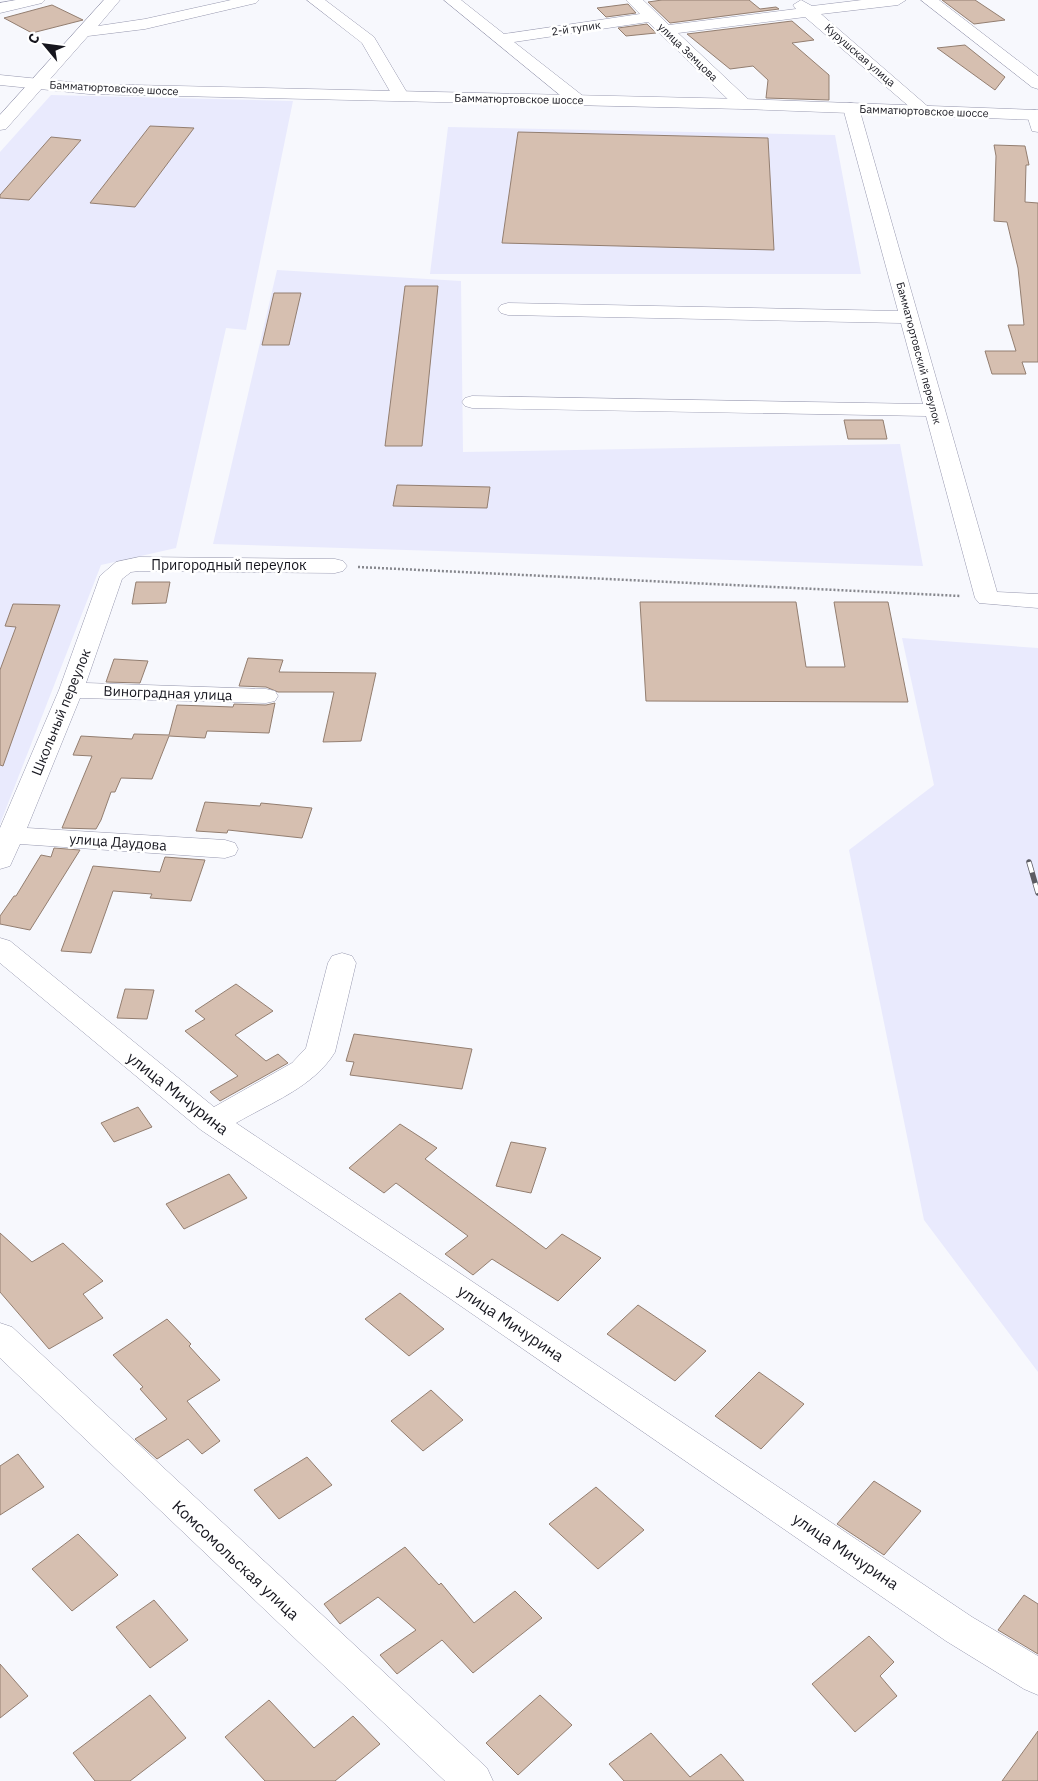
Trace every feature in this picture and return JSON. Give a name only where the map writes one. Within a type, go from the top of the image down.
[{"type":"street","points":[[0,8],[37,0]]},
{"type":"street","points":[[0,126],[112,0]]},
{"type":"street","points":[[84,32],[145,24],[251,0]]},
{"type":"street","points":[[315,0],[368,40],[401,96]]},
{"type":"street","points":[[452,0],[577,100]]},
{"type":"street","name":"улица Земцова","points":[[634,0],[743,104]]},
{"type":"street","name":"Курушская улица","points":[[795,0],[925,111]]},
{"type":"street","points":[[665,30],[898,0]]},
{"type":"street","points":[[929,0],[1038,84]]},
{"type":"street","name":"2-й тупик","points":[[501,39],[651,17]]},
{"type":"street","name":"Бамматюртовское шоссе","points":[[0,80],[89,89],[743,104],[925,111],[1037,119]]},
{"type":"street","name":"Бамматюртовский переулок","points":[[851,108],[987,598]]},
{"type":"street","points":[[508,309],[909,317]]},
{"type":"street","points":[[472,402],[935,410]]},
{"type":"street","name":"Пригородный переулок","points":[[124,567],[139,564],[335,566]]},
{"type":"street","name":"Школьный переулок","points":[[0,860],[71,690],[112,576],[124,567]]},
{"type":"street","points":[[987,598],[1038,601]]},
{"type":"street","name":"Виноградная улица","points":[[71,690],[266,696]]},
{"type":"street","name":"улица Даудова","points":[[11,835],[225,849]]},
{"type":"street","name":"улица Мичурина","points":[[0,948],[212,1122],[959,1628],[1038,1677]]},
{"type":"street","points":[[212,1122],[303,1071],[320,1052],[342,963]]},
{"type":"street","name":"Комсомольская улица","points":[[0,1337],[473,1781]]},
{"type":"path","points":[[335,566],[987,598]]},
{"type":"shaded area","points":[[51,95],[293,101],[246,330],[226,328],[176,548],[101,565],[0,824],[0,152]]},
{"type":"shaded area","points":[[448,127],[835,135],[861,274],[430,274]]},
{"type":"shaded area","points":[[277,270],[461,281],[463,452],[900,444],[923,566],[213,544]]},
{"type":"shaded area","points":[[902,638],[1038,648],[1038,1372],[924,1220],[849,850],[934,785]]},
{"type":"building","points":[[662,0],[749,0],[760,9],[776,7],[779,9],[670,23],[648,2]]},
{"type":"building","points":[[942,0],[975,0],[1005,20],[974,24]]},
{"type":"building","points":[[628,4],[636,13],[606,17],[597,8]]},
{"type":"building","points":[[52,5],[83,20],[32,33],[4,18]]},
{"type":"building","points":[[792,21],[814,40],[792,43],[829,75],[829,100],[766,98],[768,80],[753,66],[730,69],[687,34]]},
{"type":"building","points":[[647,24],[656,33],[626,36],[618,28]]},
{"type":"building","points":[[965,45],[1005,77],[995,90],[937,48]]},
{"type":"building","points":[[150,126],[194,128],[135,207],[90,203]]},
{"type":"building","points":[[518,132],[768,138],[774,250],[502,243]]},
{"type":"building","points":[[51,137],[81,140],[29,200],[0,198],[0,195]]},
{"type":"building","points":[[994,145],[1025,146],[1029,165],[1026,165],[1025,202],[1038,203],[1038,362],[1022,362],[1026,374],[992,374],[985,351],[1016,351],[1008,325],[1024,325],[1018,268],[1007,222],[994,221],[996,156]]},
{"type":"building","points":[[405,286],[438,286],[422,446],[385,446]]},
{"type":"building","points":[[274,293],[301,293],[289,345],[262,345]]},
{"type":"building","points":[[844,420],[883,420],[887,439],[848,439]]},
{"type":"building","points":[[397,485],[490,487],[487,508],[393,506]]},
{"type":"building","points":[[136,582],[170,582],[166,603],[132,604]]},
{"type":"building","points":[[640,602],[796,602],[806,667],[845,667],[834,602],[888,602],[908,702],[646,701]]},
{"type":"building","points":[[13,604],[60,605],[3,766],[0,765],[0,670],[16,627],[5,626]]},
{"type":"building","points":[[248,658],[283,660],[279,672],[376,673],[361,741],[323,742],[334,692],[278,692],[266,687],[239,686]]},
{"type":"building","points":[[114,659],[148,661],[140,683],[106,682]]},
{"type":"building","points":[[275,703],[269,733],[207,731],[205,738],[169,736],[152,779],[121,778],[115,792],[111,792],[96,829],[62,828],[92,756],[73,755],[81,736],[132,739],[134,734],[169,735],[177,705],[233,707],[234,704],[266,705]]},
{"type":"building","points":[[205,802],[260,806],[261,803],[312,808],[302,838],[228,830],[227,833],[196,831]]},
{"type":"building","points":[[54,848],[80,850],[30,930],[0,924],[0,916],[14,896],[16,896],[41,855],[51,857]]},
{"type":"building","points":[[165,857],[205,860],[191,901],[150,898],[152,894],[113,891],[91,953],[61,951],[93,866],[160,872]]},
{"type":"building","points":[[236,984],[273,1011],[235,1035],[266,1061],[278,1054],[288,1063],[220,1101],[210,1092],[238,1076],[185,1031],[205,1019],[195,1011]]},
{"type":"building","points":[[125,989],[154,990],[147,1019],[117,1018]]},
{"type":"building","points":[[354,1034],[472,1049],[462,1089],[350,1075],[354,1062],[346,1061]]},
{"type":"building","points":[[138,1107],[152,1127],[114,1142],[101,1123]]},
{"type":"building","points":[[400,1124],[437,1148],[425,1159],[546,1249],[562,1234],[601,1258],[558,1301],[492,1259],[473,1275],[445,1254],[468,1236],[396,1183],[384,1193],[349,1168]]},
{"type":"building","points":[[511,1142],[546,1148],[531,1193],[496,1186]]},
{"type":"building","points":[[229,1174],[247,1198],[184,1229],[166,1204]]},
{"type":"building","points":[[0,1233],[32,1262],[63,1243],[103,1281],[83,1294],[103,1318],[49,1349],[0,1292]]},
{"type":"building","points":[[400,1293],[444,1329],[409,1356],[365,1319]]},
{"type":"building","points":[[638,1305],[706,1351],[675,1381],[607,1334]]},
{"type":"building","points":[[167,1319],[191,1344],[189,1346],[220,1380],[187,1401],[220,1441],[202,1454],[188,1439],[157,1459],[135,1439],[167,1419],[140,1389],[143,1387],[113,1355]]},
{"type":"building","points":[[759,1372],[804,1404],[761,1449],[715,1416]]},
{"type":"building","points":[[431,1390],[463,1420],[423,1451],[391,1421]]},
{"type":"building","points":[[18,1454],[44,1487],[0,1515],[0,1466]]},
{"type":"building","points":[[307,1457],[332,1485],[279,1519],[254,1490]]},
{"type":"building","points":[[874,1481],[921,1511],[884,1555],[837,1524]]},
{"type":"building","points":[[596,1487],[644,1530],[598,1569],[549,1524]]},
{"type":"building","points":[[78,1534],[118,1575],[72,1611],[32,1569]]},
{"type":"building","points":[[405,1547],[439,1585],[441,1583],[474,1623],[515,1591],[542,1618],[473,1673],[442,1640],[397,1674],[380,1655],[416,1630],[378,1597],[340,1624],[324,1604]]},
{"type":"building","points":[[1024,1595],[1038,1604],[1038,1654],[998,1630]]},
{"type":"building","points":[[154,1600],[188,1640],[150,1668],[116,1627]]},
{"type":"building","points":[[869,1636],[894,1662],[880,1676],[897,1696],[855,1732],[812,1684]]},
{"type":"building","points":[[0,1664],[28,1696],[0,1718]]},
{"type":"building","points":[[150,1695],[186,1738],[130,1781],[95,1781],[73,1753]]},
{"type":"building","points":[[540,1695],[572,1725],[518,1775],[486,1743]]},
{"type":"building","points":[[269,1700],[314,1748],[353,1716],[380,1744],[335,1781],[265,1781],[225,1737]]},
{"type":"building","points":[[1038,1731],[1038,1781],[1002,1781]]},
{"type":"building","points":[[651,1733],[690,1777],[721,1754],[744,1781],[624,1781],[609,1764]]},
{"type":"railway","points":[[1029,862],[1038,893]]}]
